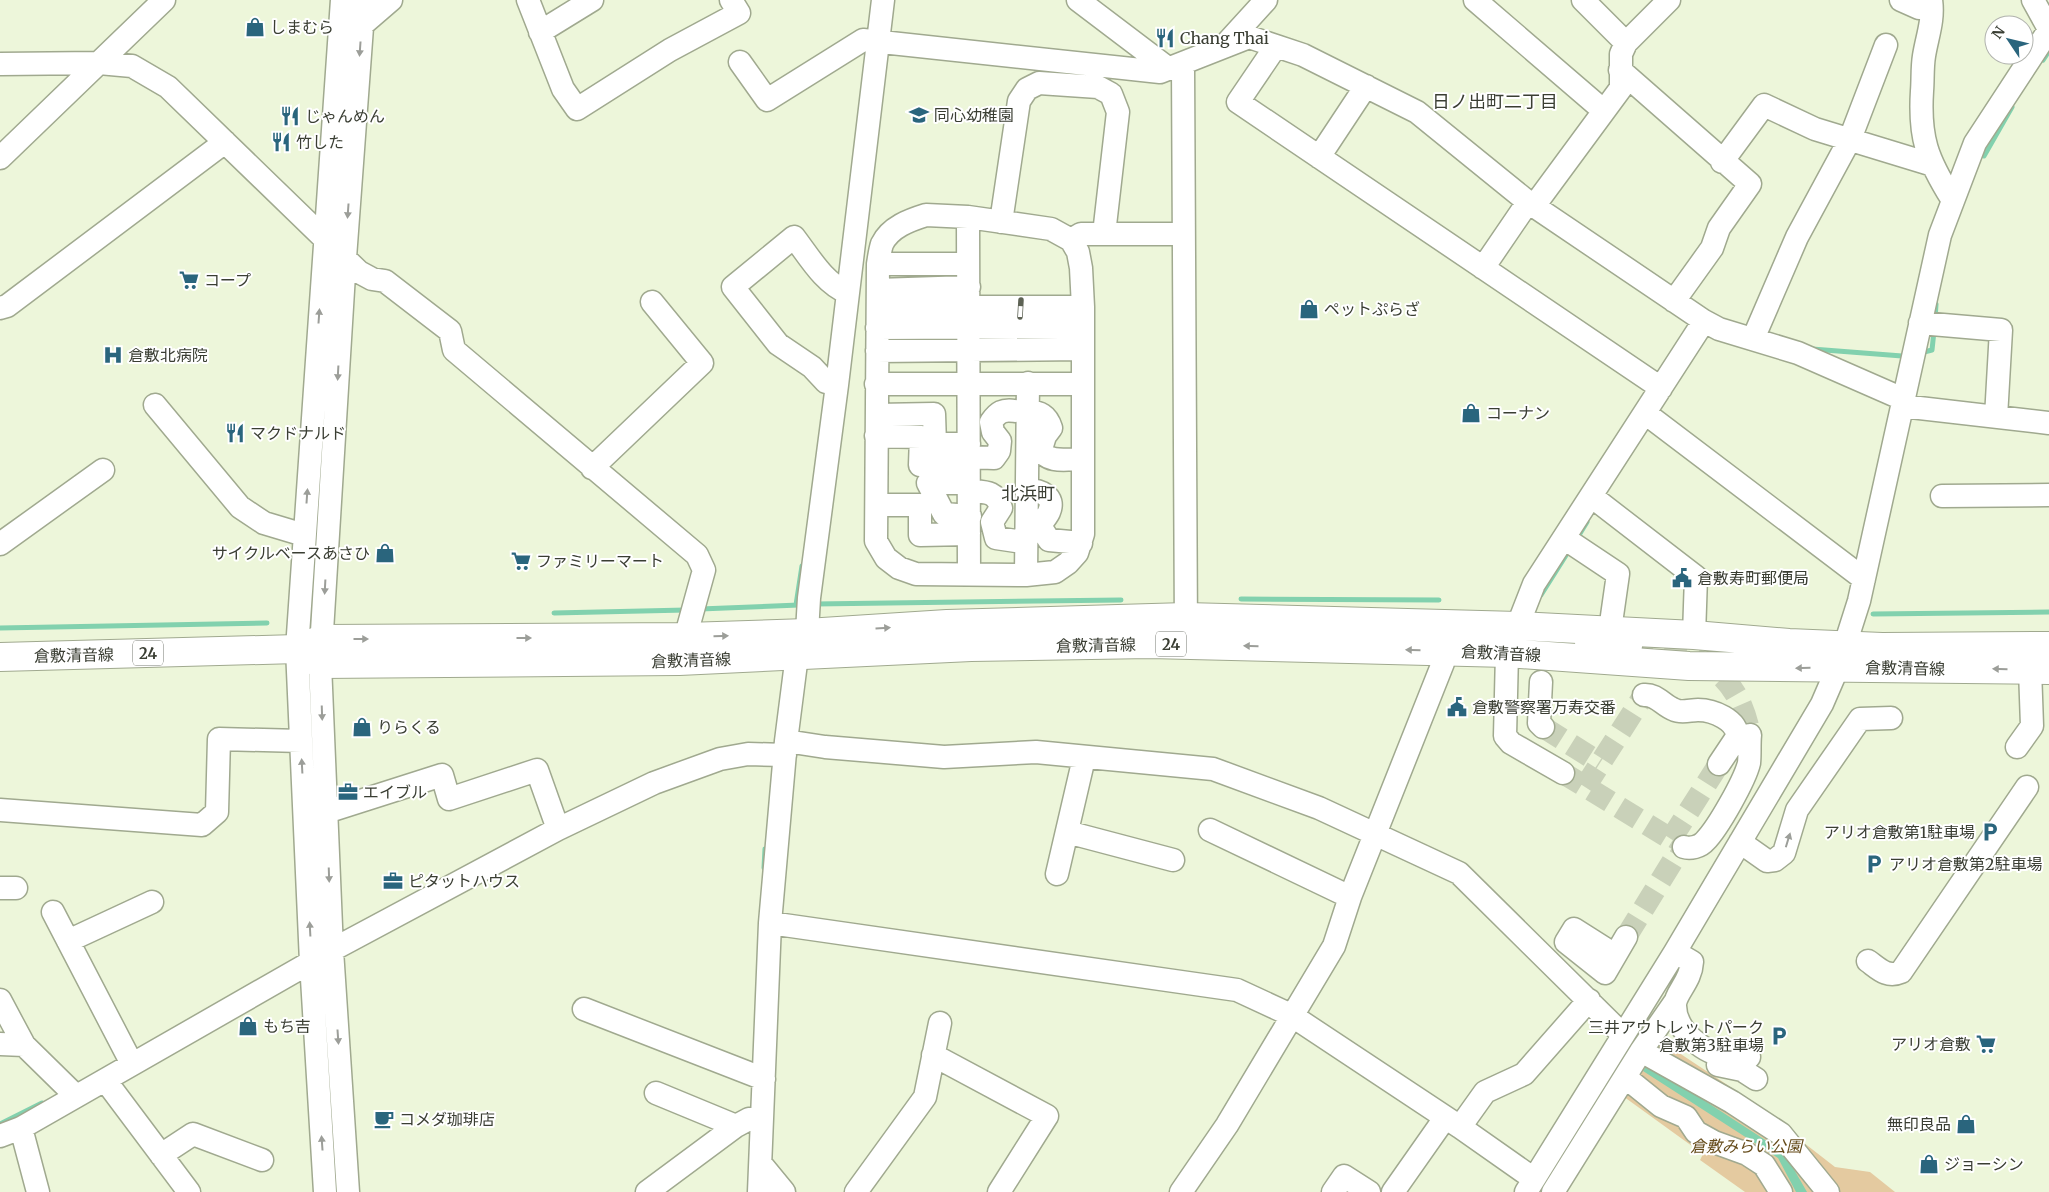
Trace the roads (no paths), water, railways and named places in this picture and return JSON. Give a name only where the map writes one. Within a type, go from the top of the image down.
[{"type":"main road","name":"倉敷清音線","points":[[321,652],[688,630],[805,631],[946,624],[1186,618],[1513,639],[1694,635],[1842,656],[2039,669]]},
{"type":"main road","name":"倉敷清音線","points":[[805,631],[971,648],[1186,644],[1440,651],[1513,639],[1689,666],[2049,646]]},
{"type":"main road","name":"倉敷清音線","points":[[0,657],[297,649]]},
{"type":"main road","points":[[297,649],[321,652]]},
{"type":"street","points":[[0,158],[164,0]]},
{"type":"street","points":[[325,1192],[311,962],[297,649],[342,0]]},
{"type":"street","points":[[348,1192],[332,950],[321,652],[345,258],[364,0]]},
{"type":"street","points":[[362,25],[391,0]]},
{"type":"street","points":[[528,0],[563,90],[577,109],[670,50],[739,13],[731,0]]},
{"type":"street","points":[[540,32],[592,0]]},
{"type":"street","points":[[759,1192],[761,1164],[751,1121],[757,1077],[770,923],[780,751],[805,631],[831,384],[873,42],[883,0]]},
{"type":"street","points":[[1078,0],[1176,67]]},
{"type":"street","points":[[1475,0],[1604,111]]},
{"type":"street","points":[[1583,0],[1626,43]]},
{"type":"street","points":[[1484,268],[1621,88],[1621,54],[1626,43],[1669,0]]},
{"type":"street","points":[[770,923],[1238,990],[1291,1015],[1453,1122],[1530,1186],[1676,952],[1822,704],[1842,656],[1864,579],[1902,402],[1929,324],[1940,235],[1952,199],[1975,143],[2047,40],[2033,0]]},
{"type":"street","points":[[1222,48],[1264,1]]},
{"type":"street","points":[[1917,3],[1933,13],[1923,57],[1920,111],[1925,147],[1952,199]]},
{"type":"street","points":[[740,62],[767,100],[863,40],[1116,69],[1160,72],[1249,37],[1303,55],[1417,112],[1531,204],[1704,321],[1755,334],[1902,402],[1996,417],[2049,422]]},
{"type":"street","points":[[1755,334],[1797,237],[1850,139],[1886,45]]},
{"type":"street","points":[[1276,46],[1238,102],[1661,388]]},
{"type":"street","points":[[0,64],[99,63],[132,66],[168,87],[365,277],[385,282],[450,332],[454,350],[697,555],[704,570],[688,630]]},
{"type":"street","points":[[1176,67],[1183,234],[1186,644]]},
{"type":"street","points":[[1620,70],[1722,162],[1750,184],[1719,228],[1712,248],[1674,301]]},
{"type":"street","points":[[1001,222],[1019,100],[1026,89],[1039,83],[1098,87],[1111,94],[1118,112],[1104,234]]},
{"type":"street","points":[[1319,157],[1366,86]]},
{"type":"street","points":[[1722,162],[1764,105],[1815,129],[1933,165]]},
{"type":"street","points":[[0,308],[7,306],[225,142]]},
{"type":"street","points":[[926,215],[968,217],[1051,229],[1071,240],[1078,252],[1082,268],[1081,543],[1068,563],[1054,572],[1021,574],[916,574],[899,568],[886,558],[876,541],[877,308],[878,264],[882,244],[893,231],[909,220],[926,215]]},
{"type":"street","points":[[968,217],[970,307],[969,574]]},
{"type":"street","points":[[1071,240],[1082,234],[1183,234]]},
{"type":"street","points":[[831,384],[812,367],[778,344],[733,287],[794,237],[825,278],[843,290]]},
{"type":"street","points":[[878,264],[968,264]]},
{"type":"street","points":[[592,468],[702,363],[652,302]]},
{"type":"street","points":[[877,308],[970,307],[1083,328]]},
{"type":"street","points":[[877,308],[970,307]]},
{"type":"street","points":[[1563,774],[1511,743],[1505,736],[1513,639],[1534,584],[1570,542],[1651,417],[1661,388],[1704,321]]},
{"type":"street","points":[[1929,324],[2001,330],[1996,417]]},
{"type":"street","points":[[877,352],[969,352],[1083,328]]},
{"type":"street","points":[[1021,574],[1016,541],[1022,383]]},
{"type":"street","points":[[876,384],[1083,384]]},
{"type":"street","points":[[155,405],[240,507],[264,522],[304,535]]},
{"type":"street","points":[[970,525],[944,514],[928,483],[994,458],[1000,451],[1000,441],[993,432],[991,422],[997,413],[1006,410],[1039,412],[1048,418],[1052,428],[1045,436],[1041,449],[1043,455],[1050,459],[1082,459]]},
{"type":"street","points":[[1021,411],[1028,490],[1021,574]]},
{"type":"street","points":[[1651,417],[1864,579]]},
{"type":"street","points":[[877,425],[921,437],[920,464],[969,468],[990,492],[998,498],[1001,508],[992,522],[996,538],[1016,541]]},
{"type":"street","points":[[0,544],[103,470]]},
{"type":"street","points":[[1028,490],[1040,490],[1047,496],[1050,505],[1049,513],[1040,526],[1049,540],[1081,543]]},
{"type":"street","points":[[1942,496],[2049,495]]},
{"type":"street","points":[[1597,500],[1696,577],[1694,635]]},
{"type":"street","points":[[877,505],[920,505],[920,535],[970,525]]},
{"type":"street","points":[[1570,542],[1618,574],[1620,638]]},
{"type":"street","points":[[1182,1192],[1227,1125],[1291,1015],[1334,946],[1350,897],[1443,663],[1440,651]]},
{"type":"street","points":[[2017,747],[2032,726],[2039,669]]},
{"type":"street","points":[[1541,682],[1539,723],[1543,727]]},
{"type":"street","points":[[1644,695],[1651,694],[1676,711],[1701,710],[1722,716],[1733,726],[1737,737],[1719,764]]},
{"type":"street","points":[[1740,842],[1767,861],[1775,860],[1784,853],[1797,810],[1860,719],[1891,718]]},
{"type":"street","points":[[1684,847],[1693,848],[1702,844],[1719,820],[1744,777],[1749,762],[1750,735]]},
{"type":"street","points":[[0,810],[202,825],[217,812],[219,738],[301,741]]},
{"type":"street","points":[[0,1136],[21,1128],[332,950],[558,829],[654,784],[694,768],[748,754],[825,747],[944,758],[1036,752],[1213,769],[1319,808],[1459,873],[1623,1035]]},
{"type":"street","points":[[1057,874],[1084,758]]},
{"type":"street","points":[[326,812],[442,775],[449,799],[536,770],[558,829]]},
{"type":"street","points":[[1868,961],[1886,974],[1893,975],[1900,972],[2027,787]]},
{"type":"street","points":[[1210,830],[1350,897]]},
{"type":"street","points":[[1067,832],[1173,860]]},
{"type":"street","points":[[68,942],[152,902]]},
{"type":"street","points":[[53,912],[132,1064]]},
{"type":"street","points":[[1552,1192],[1691,974],[1692,962],[1676,952]]},
{"type":"street","points":[[1652,990],[1663,998],[1676,1015],[1682,1029],[1693,1040],[1717,1054],[1748,1058]]},
{"type":"street","points":[[0,1000],[24,1045],[76,1096]]},
{"type":"street","points":[[1393,1192],[1453,1122],[1486,1092],[1524,1074],[1589,1000]]},
{"type":"street","points":[[1670,1008],[1672,1031],[1682,1045],[1707,1061],[1742,1070],[1756,1079]]},
{"type":"street","points":[[584,1009],[757,1077]]},
{"type":"street","points":[[856,1192],[924,1097],[940,1023]]},
{"type":"street","points":[[0,1044],[24,1045]]},
{"type":"street","points":[[933,1055],[1048,1116],[999,1192]]},
{"type":"street","points":[[1632,1065],[1662,1106],[1686,1117],[1696,1132],[1714,1142],[1747,1154],[1764,1165],[1781,1192]]},
{"type":"street","points":[[1632,1065],[1732,1102],[1782,1134],[1828,1192]]},
{"type":"street","points":[[105,1080],[189,1192]]},
{"type":"street","points":[[656,1093],[751,1121]]},
{"type":"street","points":[[647,1192],[751,1121]]},
{"type":"street","points":[[21,1128],[38,1192]]},
{"type":"street","points":[[161,1155],[193,1134],[262,1160]]},
{"type":"street","points":[[761,1164],[784,1192]]},
{"type":"street","points":[[1333,1192],[1344,1176],[1369,1192]]},
{"type":"waterway","points":[[2043,60],[2049,51]]},
{"type":"waterway","points":[[1984,156],[2012,107]]},
{"type":"waterway","points":[[1935,320],[1936,304]]},
{"type":"waterway","points":[[1924,352],[1932,350],[1934,331]]},
{"type":"waterway","points":[[1812,349],[1902,356]]},
{"type":"waterway","points":[[1576,540],[1587,522]]},
{"type":"waterway","points":[[1541,595],[1570,549]]},
{"type":"waterway","points":[[796,605],[802,566]]},
{"type":"waterway","points":[[1241,599],[1439,600]]},
{"type":"waterway","points":[[815,604],[1121,600]]},
{"type":"waterway","points":[[700,609],[799,605]]},
{"type":"waterway","points":[[554,613],[686,610]]},
{"type":"waterway","points":[[1873,614],[2049,612]]},
{"type":"waterway","points":[[0,628],[267,623]]},
{"type":"waterway","points":[[764,868],[765,849]]},
{"type":"waterway","points":[[0,1124],[42,1103]]},
{"type":"tunnel","points":[[1631,646],[1674,652],[1709,666],[1723,678],[1735,693],[1744,712],[1750,735]]},
{"type":"tunnel","points":[[1585,787],[1644,695]]},
{"type":"tunnel","points":[[1543,727],[1600,763]]},
{"type":"tunnel","points":[[1671,839],[1719,764]]},
{"type":"tunnel","points":[[1563,773],[1684,847]]},
{"type":"tunnel","points":[[1626,937],[1682,846]]},
{"type":"railway","points":[[1020,317],[1021,300]]},
{"type":"place","name":"しまむら","points":[[255,27]]},
{"type":"place","name":"Chang Thai","points":[[1165,38]]},
{"type":"place","name":"同心幼稚園","points":[[919,115]]},
{"type":"place","name":"じゃんめん","points":[[290,116]]},
{"type":"place","name":"竹した","points":[[281,142]]},
{"type":"place","name":"コープ","points":[[189,280]]},
{"type":"place","name":"ペットぷらざ","points":[[1309,309]]},
{"type":"place","name":"倉敷北病院","points":[[113,355]]},
{"type":"place","name":"コーナン","points":[[1471,413]]},
{"type":"place","name":"マクドナルド","points":[[235,433]]},
{"type":"place","name":"サイクルベースあさひ","points":[[385,553]]},
{"type":"place","name":"ファミリーマート","points":[[521,561]]},
{"type":"place","name":"倉敷寿町郵便局","points":[[1682,578]]},
{"type":"place","name":"倉敷警察署万寿交番","points":[[1457,707]]},
{"type":"place","name":"りらくる","points":[[362,727]]},
{"type":"place","name":"エイブル","points":[[348,792]]},
{"type":"place","name":"アリオ倉敷第1駐車場","points":[[1990,832]]},
{"type":"place","name":"アリオ倉敷第2駐車場","points":[[1874,864]]},
{"type":"place","name":"ピタットハウス","points":[[393,881]]},
{"type":"place","name":"もち吉","points":[[248,1026]]},
{"type":"place","name":"三井アウトレットパーク 倉敷第3駐車場","points":[[1779,1036]]},
{"type":"place","name":"アリオ倉敷","points":[[1986,1044]]},
{"type":"place","name":"コメダ珈琲店","points":[[384,1119]]},
{"type":"place","name":"無印良品","points":[[1966,1124]]},
{"type":"place","name":"ジョーシン","points":[[1929,1164]]},
{"type":"district","name":"日ノ出町二丁目","points":[[1495,101]]},
{"type":"district","name":"北浜町","points":[[1028,493]]},
{"type":"park label","name":"倉敷みらい公園","points":[[1746,1146]]}]
